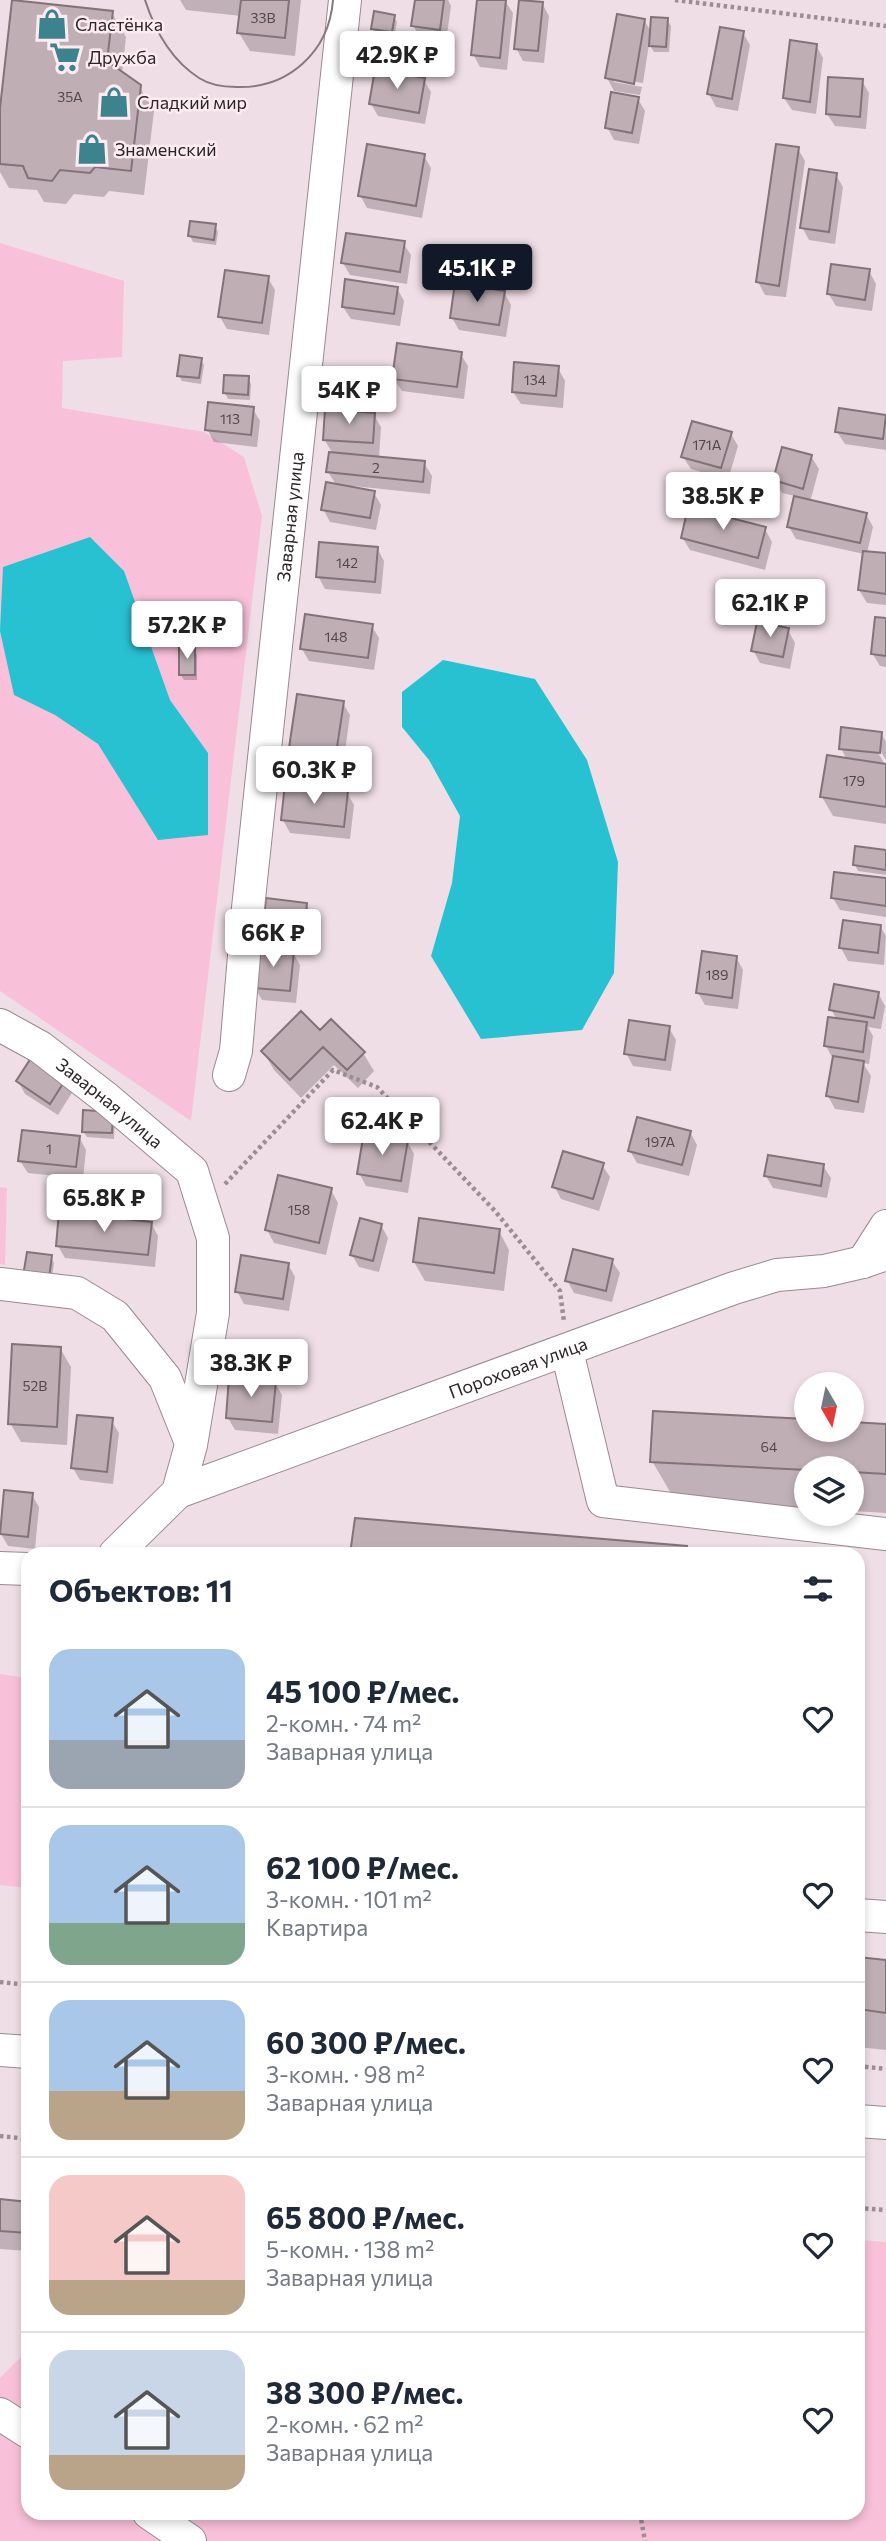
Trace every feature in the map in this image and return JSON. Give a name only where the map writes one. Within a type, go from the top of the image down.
[{"type":"street","name":"Заварная улица","points":[[229,1075],[236,1051],[248,908],[345,0]]},
{"type":"street","name":"Заварная улица","points":[[0,1025],[40,1047],[192,1171],[213,1238],[214,1313],[191,1445],[178,1492],[122,1547]]},
{"type":"street","name":"Пороховая улица","points":[[178,1492],[734,1288],[777,1276],[824,1271],[875,1258],[886,1226]]},
{"type":"street","points":[[0,1284],[77,1293],[115,1316],[164,1378],[191,1445]]},
{"type":"street","points":[[566,1351],[603,1501],[886,1534]]},
{"type":"street","points":[[0,1568],[21,1569]]},
{"type":"street","points":[[865,1916],[886,1917]]},
{"type":"street","points":[[0,2050],[21,2052]]},
{"type":"street","points":[[865,2122],[886,2123]]},
{"type":"street","points":[[0,2414],[21,2428]]},
{"type":"street","points":[[159,2520],[190,2541]]},
{"type":"path","points":[[675,0],[886,26]]},
{"type":"path","points":[[203,1207],[333,1070],[377,1087],[495,1210],[560,1291],[566,1351]]},
{"type":"path","points":[[0,1982],[21,1984]]},
{"type":"path","points":[[865,2067],[886,2069]]},
{"type":"path","points":[[0,2136],[21,2138]]},
{"type":"path","points":[[865,2208],[886,2210]]},
{"type":"path","points":[[641,2520],[645,2541]]},
{"type":"shaded area","points":[[0,243],[124,281],[122,357],[63,361],[62,408],[204,432],[244,457],[262,516],[191,1121],[0,991]]},
{"type":"shaded area","points":[[0,1187],[7,1188],[5,1265],[0,1264]]},
{"type":"shaded area","points":[[0,1674],[21,1677],[21,1887],[0,1885]]},
{"type":"shaded area","points":[[865,2240],[886,2242],[886,2541],[0,2541],[0,2378],[21,2357],[21,2520],[865,2520]]},
{"type":"water","points":[[90,537],[124,571],[170,700],[208,753],[208,835],[158,840],[98,744],[55,715],[14,695],[0,631],[3,567]]},
{"type":"water","points":[[443,660],[535,679],[587,760],[618,862],[614,973],[582,1030],[481,1039],[431,956],[452,883],[460,816],[429,760],[402,727],[402,692]]},
{"type":"building","points":[[12,0],[113,11],[107,61],[141,85],[131,171],[95,167],[90,173],[60,170],[52,181],[28,178],[23,166],[0,164],[0,108]]},
{"type":"building","points":[[241,0],[289,0],[285,38],[237,33]]},
{"type":"building","points":[[415,0],[444,0],[440,30],[411,26]]},
{"type":"building","points":[[477,0],[506,0],[500,58],[471,55]]},
{"type":"building","points":[[519,0],[543,2],[538,51],[514,49]]},
{"type":"building","points":[[374,11],[395,15],[392,32],[371,29]]},
{"type":"building","points":[[617,14],[645,19],[634,84],[605,78]]},
{"type":"building","points":[[651,17],[668,18],[666,47],[649,46]]},
{"type":"building","points":[[720,27],[744,31],[732,99],[707,94]]},
{"type":"building","points":[[790,40],[817,44],[810,102],[783,98]]},
{"type":"building","points":[[375,69],[425,78],[419,113],[369,104]]},
{"type":"building","points":[[828,77],[863,79],[860,117],[826,114]]},
{"type":"building","points":[[611,92],[639,97],[632,133],[605,128]]},
{"type":"building","points":[[367,144],[425,154],[416,206],[358,196]]},
{"type":"building","points":[[776,144],[799,147],[779,286],[756,282]]},
{"type":"building","points":[[809,169],[837,173],[829,232],[800,228]]},
{"type":"building","points":[[190,221],[216,224],[214,240],[188,236]]},
{"type":"building","points":[[346,233],[405,241],[400,272],[341,263]]},
{"type":"building","points":[[831,264],[870,269],[865,300],[827,294]]},
{"type":"building","points":[[225,270],[269,276],[262,323],[218,317]]},
{"type":"building","points":[[345,279],[398,287],[394,314],[342,307]]},
{"type":"building","points":[[455,283],[505,291],[499,325],[450,318]]},
{"type":"building","points":[[397,343],[462,352],[457,387],[392,379]]},
{"type":"building","points":[[180,355],[202,358],[199,378],[177,376]]},
{"type":"building","points":[[514,362],[559,366],[556,396],[512,392]]},
{"type":"building","points":[[224,375],[249,376],[248,395],[223,393]]},
{"type":"building","points":[[208,402],[254,407],[251,435],[205,430]]},
{"type":"building","points":[[839,408],[886,415],[883,439],[835,432]]},
{"type":"building","points":[[325,409],[375,413],[373,443],[323,440]]},
{"type":"building","points":[[692,421],[732,432],[721,468],[681,457]]},
{"type":"building","points":[[782,447],[812,455],[803,489],[773,480]]},
{"type":"building","points":[[329,452],[425,461],[423,482],[326,472]]},
{"type":"building","points":[[326,482],[375,491],[370,518],[321,510]]},
{"type":"building","points":[[794,496],[867,513],[860,543],[787,527]]},
{"type":"building","points":[[688,507],[766,527],[758,558],[681,538]]},
{"type":"building","points":[[319,542],[378,547],[375,582],[316,577]]},
{"type":"building","points":[[863,551],[886,553],[886,594],[858,590]]},
{"type":"building","points":[[305,614],[373,624],[368,658],[300,649]]},
{"type":"building","points":[[875,617],[886,618],[886,656],[871,654]]},
{"type":"building","points":[[757,622],[789,628],[783,657],[751,651]]},
{"type":"building","points":[[179,647],[195,648],[195,675],[179,675]]},
{"type":"building","points":[[297,694],[344,701],[336,754],[289,748]]},
{"type":"building","points":[[841,727],[882,732],[880,753],[839,749]]},
{"type":"building","points":[[827,755],[886,764],[886,807],[820,797]]},
{"type":"building","points":[[285,784],[348,791],[344,827],[281,820]]},
{"type":"building","points":[[855,846],[886,850],[886,870],[853,865]]},
{"type":"building","points":[[834,872],[886,878],[886,906],[831,898]]},
{"type":"building","points":[[266,898],[307,903],[303,941],[262,937]]},
{"type":"building","points":[[843,920],[881,925],[878,953],[839,948]]},
{"type":"building","points":[[257,947],[294,951],[290,991],[253,988]]},
{"type":"building","points":[[702,951],[737,956],[732,998],[696,993]]},
{"type":"building","points":[[834,984],[879,992],[874,1018],[829,1010]]},
{"type":"building","points":[[301,1011],[320,1030],[331,1019],[365,1052],[347,1070],[323,1047],[290,1080],[261,1051]]},
{"type":"building","points":[[828,1017],[867,1022],[863,1052],[824,1046]]},
{"type":"building","points":[[629,1020],[670,1026],[665,1060],[624,1054]]},
{"type":"building","points":[[35,1052],[69,1074],[50,1104],[16,1081]]},
{"type":"building","points":[[833,1056],[864,1061],[858,1102],[826,1096]]},
{"type":"building","points":[[83,1110],[113,1112],[112,1133],[82,1132]]},
{"type":"building","points":[[637,1117],[691,1131],[682,1165],[628,1151]]},
{"type":"building","points":[[22,1130],[80,1136],[76,1167],[18,1161]]},
{"type":"building","points":[[364,1132],[408,1140],[401,1181],[357,1174]]},
{"type":"building","points":[[563,1151],[604,1163],[593,1199],[552,1187]]},
{"type":"building","points":[[768,1155],[824,1164],[821,1186],[764,1176]]},
{"type":"building","points":[[278,1175],[332,1188],[319,1243],[265,1230]]},
{"type":"building","points":[[59,1212],[152,1222],[148,1255],[56,1246]]},
{"type":"building","points":[[360,1218],[382,1224],[373,1261],[350,1255]]},
{"type":"building","points":[[419,1218],[500,1229],[494,1273],[413,1262]]},
{"type":"building","points":[[573,1249],[613,1259],[606,1291],[565,1281]]},
{"type":"building","points":[[27,1252],[52,1255],[49,1279],[23,1276]]},
{"type":"building","points":[[241,1255],[289,1263],[283,1299],[235,1292]]},
{"type":"building","points":[[12,1344],[61,1347],[57,1427],[8,1424]]},
{"type":"building","points":[[229,1377],[276,1381],[272,1422],[226,1418]]},
{"type":"building","points":[[653,1411],[794,1418],[794,1442],[864,1442],[864,1423],[886,1424],[886,1474],[864,1473],[864,1456],[794,1456],[794,1469],[650,1462]]},
{"type":"building","points":[[77,1415],[113,1418],[107,1472],[71,1468]]},
{"type":"building","points":[[4,1490],[33,1493],[28,1537],[0,1534]]},
{"type":"building","points":[[355,1518],[687,1546],[687,1547],[351,1547]]},
{"type":"building","points":[[865,1958],[886,1960],[886,2013],[865,2010]]},
{"type":"building","points":[[0,2199],[21,2201],[21,2232],[0,2231]]},
{"type":"tram line","points":[[145,0],[159,34],[180,63],[208,82],[236,87],[273,82],[302,64],[323,36],[330,19],[333,0]]},
{"type":"place","name":"Сластёнка","points":[[52,24]]},
{"type":"place","name":"Дружба","points":[[65,57]]},
{"type":"place","name":"Сладкий мир","points":[[114,102]]},
{"type":"place","name":"Знаменский","points":[[92,149]]}]
